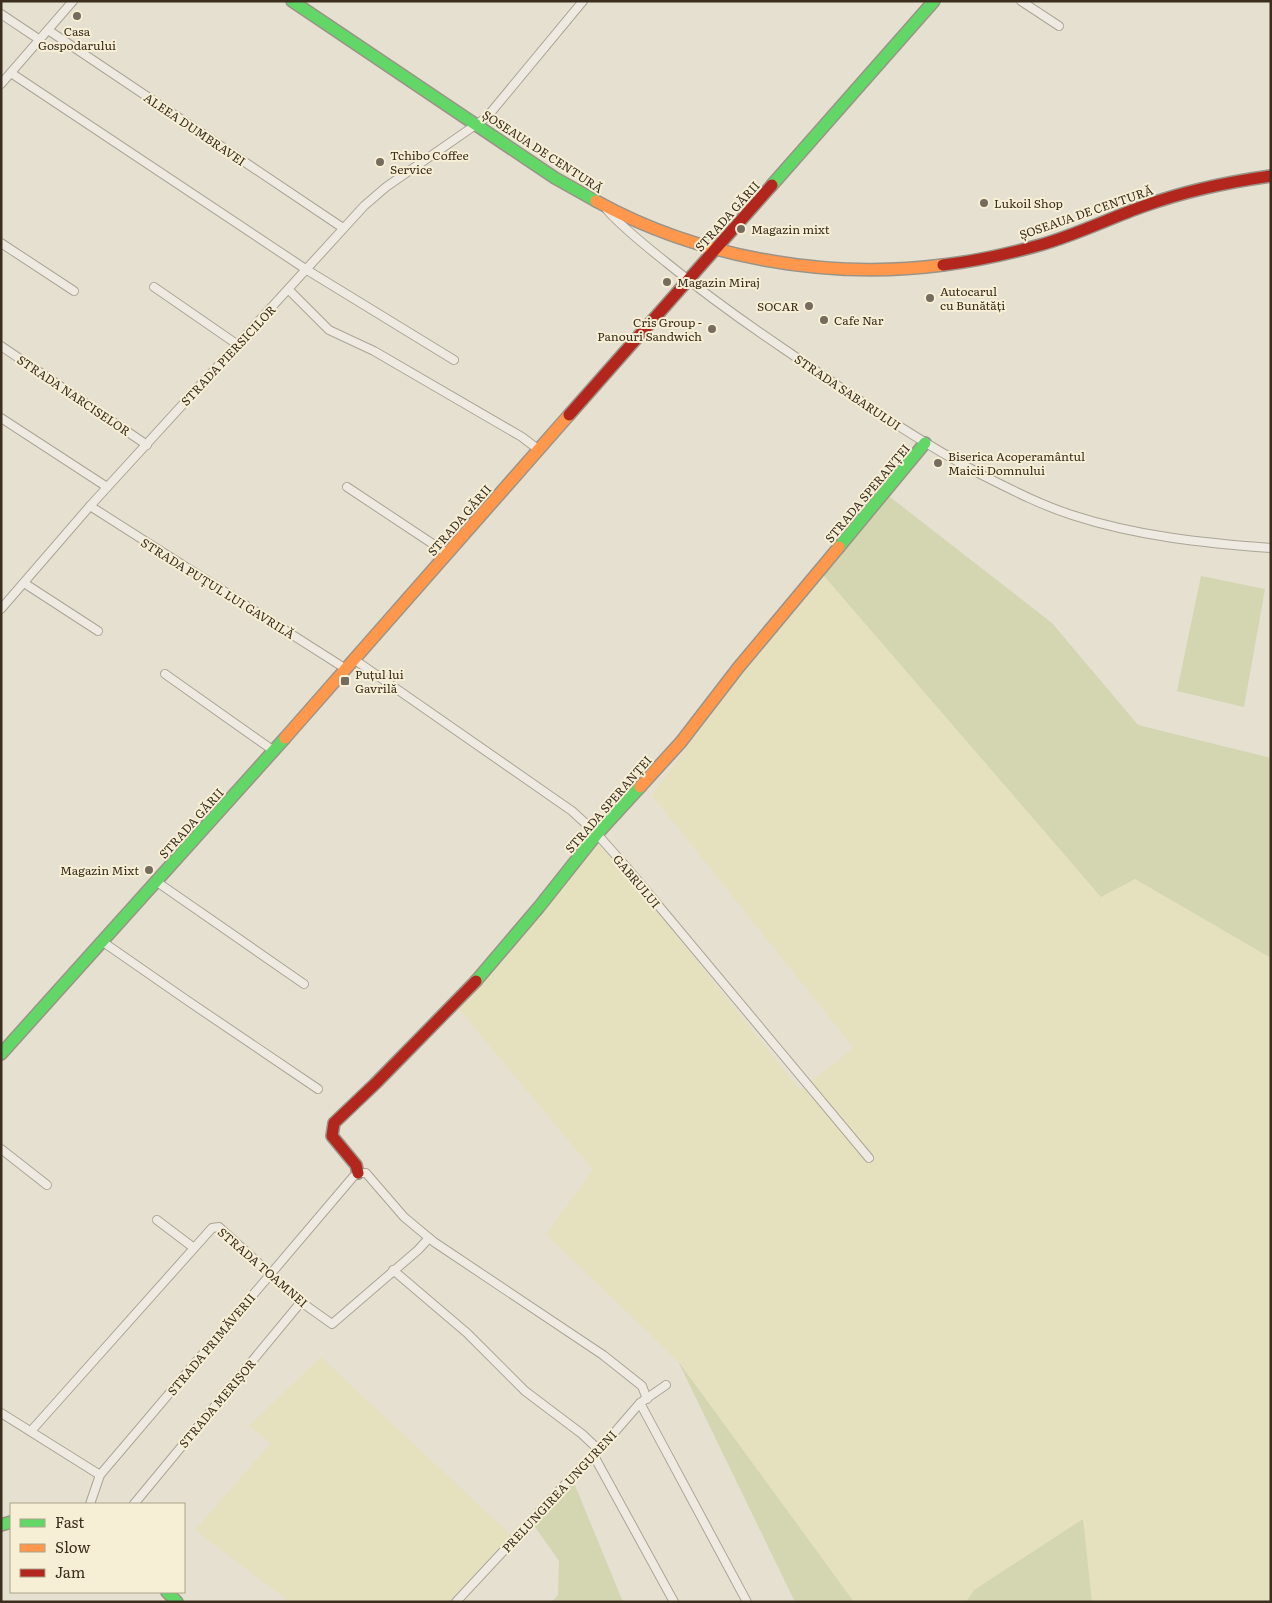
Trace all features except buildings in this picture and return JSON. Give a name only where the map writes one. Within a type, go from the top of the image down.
[{"type":"main road","name":"ȘOSEAUA DE CENTURĂ","points":[[292,1],[555,178],[603,206],[662,232],[715,250],[766,261],[821,268],[871,270],[941,266],[995,256],[1039,245],[1076,233],[1146,205],[1182,194],[1223,184],[1271,176]]},
{"type":"main road","name":"STRADA GĂRII","points":[[1,1054],[355,660],[934,1]]},
{"type":"main road","name":"STRADA SPERANȚEI","points":[[362,1174],[332,1136],[334,1123],[376,1083],[477,979],[539,907],[597,834],[681,742],[738,668],[925,443]]},
{"type":"main road","points":[[168,1593],[177,1602]]},
{"type":"street","points":[[1,84],[73,1]]},
{"type":"street","name":"STRADA PIERSICILOR","points":[[1,609],[90,506],[289,290],[343,228],[381,191],[487,117],[583,1]]},
{"type":"street","points":[[1021,1],[1058,26]]},
{"type":"street","points":[[1,14],[40,40]]},
{"type":"street","name":"ALEEA DUMBRAVEI","points":[[48,30],[343,228]]},
{"type":"street","points":[[11,74],[306,270],[454,360]]},
{"type":"street","name":"STRADA SABARULUI","points":[[603,206],[627,231],[731,313],[854,398],[925,443],[1004,486],[1036,501],[1071,514],[1111,525],[1189,541],[1271,548]]},
{"type":"street","points":[[1,243],[74,292]]},
{"type":"street","points":[[154,287],[238,345]]},
{"type":"street","points":[[289,290],[329,330],[374,352],[522,437],[539,450]]},
{"type":"street","name":"STRADA NARCISELOR","points":[[1,346],[147,444]]},
{"type":"street","points":[[1,418],[107,488]]},
{"type":"street","points":[[347,487],[448,554]]},
{"type":"street","name":"STRADA PUȚUL LUI GAVRILĂ","points":[[90,506],[346,669]]},
{"type":"street","points":[[24,582],[98,631]]},
{"type":"street","name":"GABRULUI","points":[[355,660],[572,811],[597,834],[869,1158]]},
{"type":"street","points":[[165,674],[274,751]]},
{"type":"street","points":[[157,882],[304,984]]},
{"type":"street","points":[[103,942],[318,1089]]},
{"type":"street","points":[[1,1149],[47,1186]]},
{"type":"street","points":[[362,1174],[404,1217],[429,1238],[571,1336],[603,1355],[642,1386],[644,1401],[746,1602]]},
{"type":"street","name":"STRADA PRIMĂVERII","points":[[90,1503],[100,1475],[353,1177],[362,1174]]},
{"type":"street","points":[[157,1220],[194,1248]]},
{"type":"street","name":"STRADA TOAMNEI","points":[[31,1431],[212,1228],[218,1227],[301,1302],[332,1324],[392,1270],[418,1250],[429,1238]]},
{"type":"street","points":[[392,1270],[467,1333],[525,1391],[582,1434],[596,1453],[674,1602]]},
{"type":"street","name":"STRADA MERIȘOR","points":[[135,1503],[301,1302]]},
{"type":"street","name":"PRELUNGIREA UNGURENI","points":[[456,1602],[644,1401],[666,1385]]},
{"type":"street","points":[[1,1413],[100,1475]]},
{"type":"shaded area","points":[[818,569],[1101,896],[1135,879],[1271,958],[1271,1602],[1092,1602],[1083,1520],[974,1590],[966,1602],[854,1602],[678,1361],[546,1234],[593,1170],[459,1009],[599,839],[800,1090],[854,1048],[652,795]]},
{"type":"shaded area","points":[[321,1357],[512,1536],[449,1602],[290,1602],[195,1530],[271,1443],[249,1426]]},
{"type":"green space","points":[[881,490],[1052,623],[1138,725],[1271,758],[1271,958],[1135,879],[1101,897],[818,569]]},
{"type":"green space","points":[[1201,576],[1265,589],[1244,707],[1177,691]]},
{"type":"green space","points":[[678,1361],[854,1602],[795,1602]]},
{"type":"green space","points":[[574,1483],[623,1602],[552,1602],[558,1595],[559,1561],[533,1524]]},
{"type":"green space","points":[[1083,1519],[1092,1602],[966,1602],[974,1590]]},
{"type":"traffic: fast","points":[[292,1],[555,178],[596,201]]},
{"type":"traffic: fast","points":[[772,185],[934,1]]},
{"type":"traffic: fast","points":[[839,547],[925,443]]},
{"type":"traffic: fast","points":[[1,1054],[285,738]]},
{"type":"traffic: fast","points":[[476,981],[539,907],[597,834],[640,787]]},
{"type":"traffic: fast","points":[[1,1525],[10,1522]]},
{"type":"traffic: fast","points":[[168,1593],[177,1602]]},
{"type":"traffic: slow","points":[[596,201],[636,221],[678,237],[721,250],[765,260],[855,269],[899,269],[943,265]]},
{"type":"traffic: slow","points":[[285,738],[569,415]]},
{"type":"traffic: slow","points":[[640,787],[681,742],[738,668],[839,547]]},
{"type":"traffic: jam","points":[[943,265],[1004,254],[1053,241],[1131,211],[1191,191],[1271,176]]},
{"type":"traffic: jam","points":[[569,415],[772,185]]},
{"type":"traffic: jam","points":[[358,1173],[356,1165],[332,1136],[334,1123],[476,981]]},
{"type":"place","name":"Casa Gospodarului","points":[[77,16]]},
{"type":"place","name":"Tchibo Coffee Service","points":[[380,162]]},
{"type":"place","name":"Lukoil Shop","points":[[984,203]]},
{"type":"place","name":"Magazin mixt","points":[[741,229]]},
{"type":"place","name":"Magazin Miraj","points":[[667,282]]},
{"type":"place","name":"Autocarul cu Bunătăți","points":[[930,298]]},
{"type":"place","name":"SOCAR","points":[[809,306]]},
{"type":"place","name":"Cafe Nar","points":[[824,320]]},
{"type":"place","name":"Cris Group - Panouri Sandwich","points":[[712,329]]},
{"type":"place","name":"Biserica Acoperamântul Maicii Domnului","points":[[938,463]]},
{"type":"place","name":"Puțul lui Gavrilă","points":[[345,681]]},
{"type":"place","name":"Magazin Mixt","points":[[149,870]]}]
